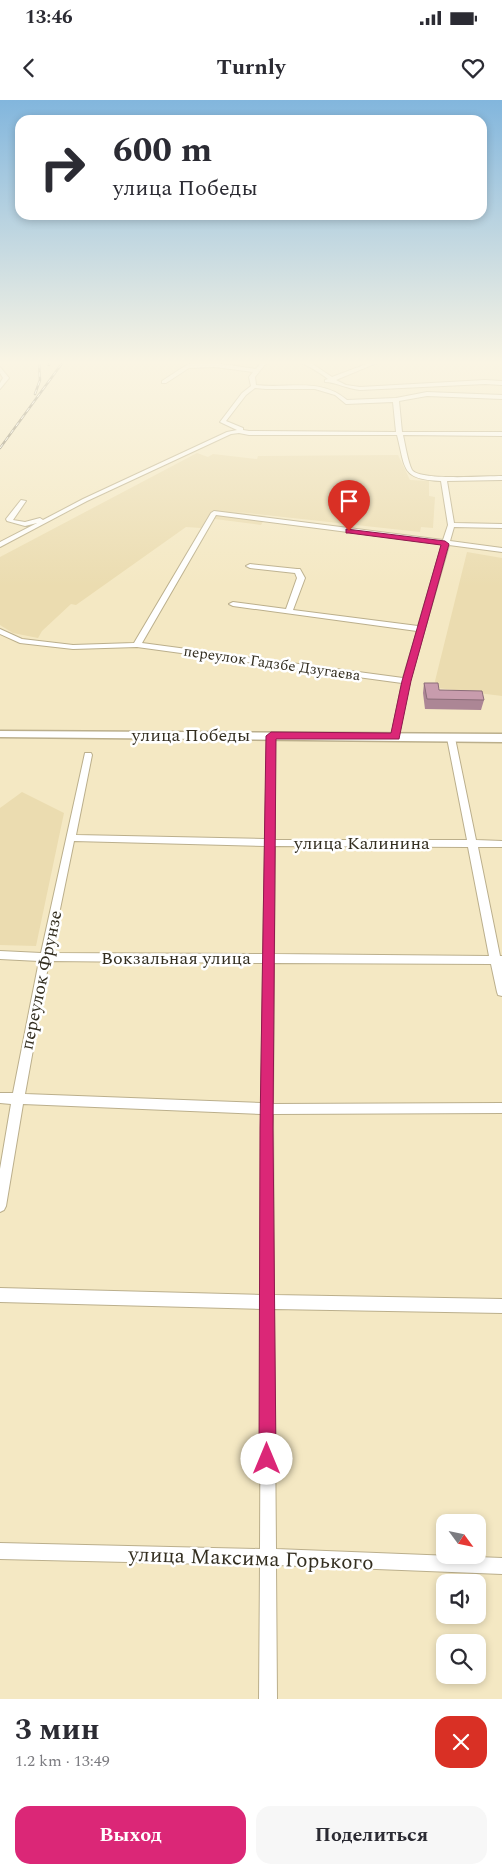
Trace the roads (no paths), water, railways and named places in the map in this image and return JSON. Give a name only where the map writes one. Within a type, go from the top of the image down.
[{"type":"main road","name":"улица Победы","points":[[0,734],[502,738]]},
{"type":"street","points":[[0,546],[62,513],[221,437]]},
{"type":"street","points":[[400,437],[412,475],[444,479],[502,478]]},
{"type":"street","points":[[395,736],[406,681],[451,525],[444,479]]},
{"type":"street","points":[[23,501],[9,519],[10,522],[25,524],[62,513]]},
{"type":"street","points":[[137,645],[214,513],[502,550]]},
{"type":"street","points":[[451,525],[502,526]]},
{"type":"street","points":[[250,566],[297,571],[301,578],[289,611]]},
{"type":"street","points":[[233,604],[420,629]]},
{"type":"street","name":"переулок Гадзбе Дзугаева","points":[[0,631],[20,641],[73,647],[137,645],[406,681]]},
{"type":"street","points":[[268,1699],[266,1302],[271,736]]},
{"type":"street","points":[[451,738],[472,844],[499,960],[502,992]]},
{"type":"street","name":"переулок Фрунзе","points":[[0,1206],[45,957],[72,838],[88,756]]},
{"type":"street","name":"улица Калинина","points":[[72,838],[270,843],[502,844]]},
{"type":"street","name":"Вокзальная улица","points":[[0,956],[499,960]]},
{"type":"street","points":[[0,1098],[267,1109],[502,1108]]},
{"type":"street","points":[[0,1295],[502,1306]]},
{"type":"street","name":"улица Максима Горького","points":[[0,1551],[268,1557],[502,1566]]},
{"type":"railway","points":[[0,448],[8,437]]}]
